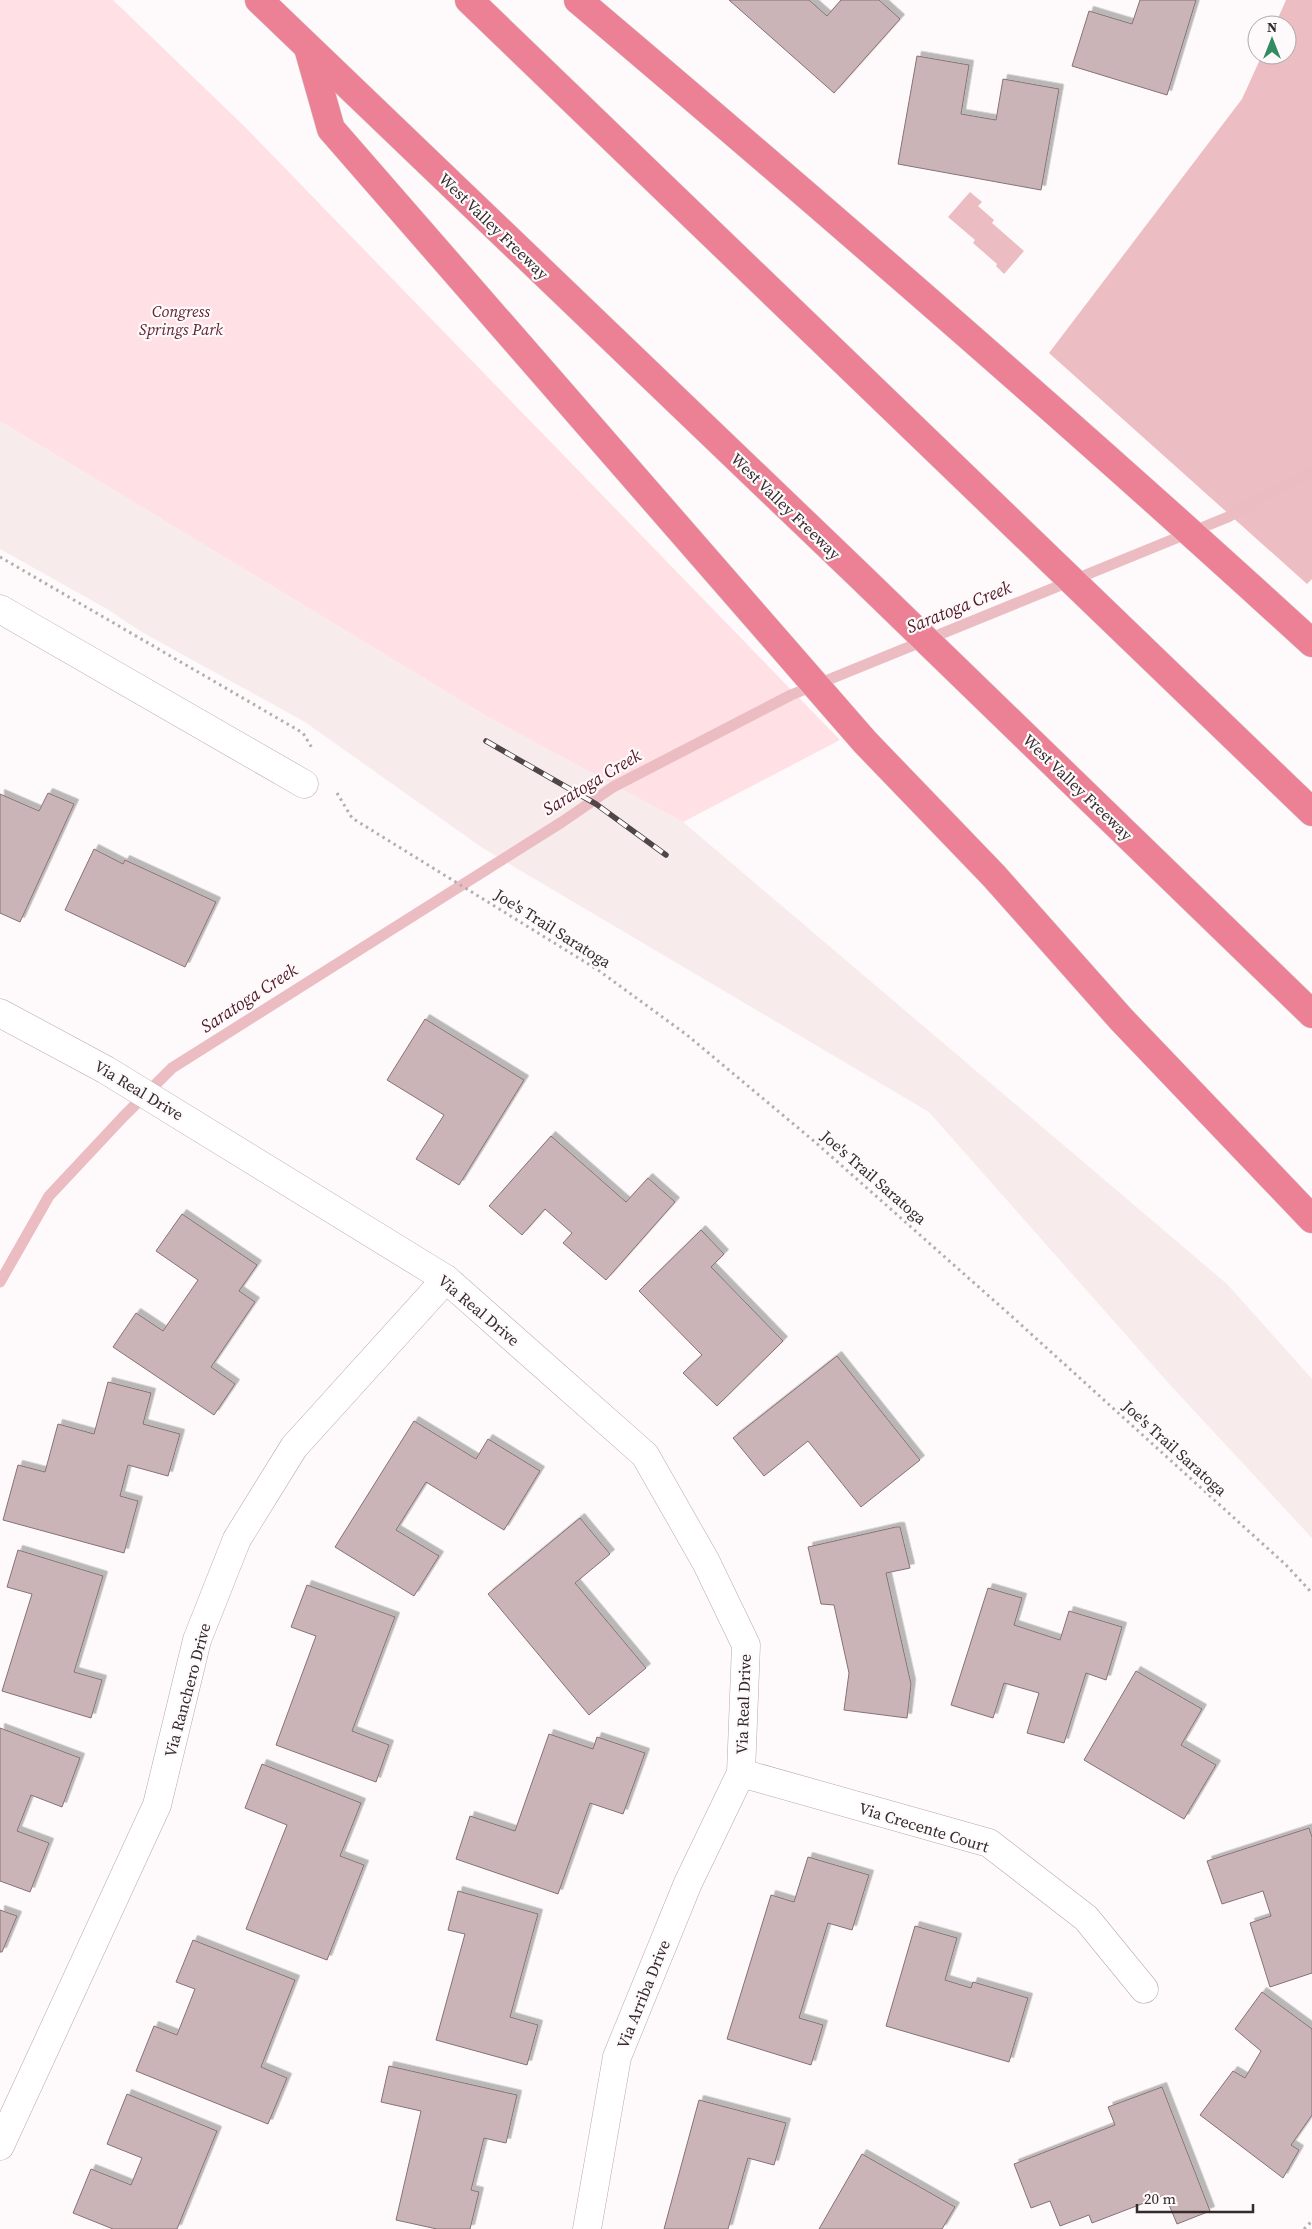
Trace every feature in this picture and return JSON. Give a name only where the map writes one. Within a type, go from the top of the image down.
[{"type":"highway","name":"West Valley Freeway","points":[[259,0],[862,578],[1312,1014]]},
{"type":"highway","points":[[469,0],[1312,812]]},
{"type":"highway","points":[[578,0],[852,233],[1136,484],[1312,643]]},
{"type":"highway","points":[[308,48],[331,129],[865,742],[994,876],[1121,1019],[1312,1219]]},
{"type":"street","points":[[0,609],[304,784]]},
{"type":"street","name":"Via Real Drive","points":[[0,1013],[106,1070],[446,1279],[645,1455],[706,1562],[746,1646],[741,1773]]},
{"type":"street","name":"Via Ranchero Drive","points":[[0,2146],[157,1805],[197,1640],[237,1539],[294,1447],[446,1279]]},
{"type":"street","name":"Via Crecente Court","points":[[741,1773],[989,1844],[1086,1918],[1144,1989]]},
{"type":"street","name":"Via Arriba Drive","points":[[587,2229],[617,2057],[688,1884],[741,1773]]},
{"type":"path","name":"Joe's Trail Saratoga","points":[[377,833],[598,970],[687,1035],[815,1142],[1008,1313],[1286,1566],[1312,1593]]},
{"type":"path","points":[[1304,2229],[1312,2221]]},
{"type":"shaded area","points":[[1286,0],[1312,0],[1312,579],[1307,584],[1049,353],[1242,99],[1257,65],[1297,65],[1297,15],[1279,15]]},
{"type":"shaded area","points":[[970,192],[982,202],[978,206],[994,220],[992,223],[1024,251],[1004,274],[996,266],[997,264],[973,243],[975,240],[948,217]]},
{"type":"shaded area","points":[[0,421],[488,717],[683,822],[1227,1284],[1312,1379],[1312,1538],[1172,1387],[929,1112],[484,849],[305,722],[140,631],[107,609],[0,549]]},
{"type":"green space","name":"Congress Springs Park","points":[[0,0],[113,0],[244,126],[840,740],[683,822],[488,717],[0,421]]},
{"type":"building","points":[[729,0],[809,0],[827,16],[841,0],[879,0],[900,19],[834,93]]},
{"type":"building","points":[[1140,0],[1196,0],[1167,95],[1072,66],[1089,11],[1132,24]]},
{"type":"building","points":[[917,56],[969,65],[961,114],[996,120],[1003,79],[1059,89],[1041,190],[898,164]]},
{"type":"building","points":[[48,793],[74,804],[20,922],[0,913],[0,794],[39,811]]},
{"type":"building","points":[[94,849],[123,864],[125,860],[216,902],[185,967],[65,910]]},
{"type":"building","points":[[425,1019],[524,1080],[459,1185],[416,1159],[444,1115],[387,1080]]},
{"type":"building","points":[[551,1136],[626,1202],[648,1178],[675,1202],[606,1280],[563,1243],[572,1233],[545,1209],[522,1235],[489,1206]]},
{"type":"building","points":[[182,1214],[257,1265],[239,1291],[255,1302],[211,1367],[235,1384],[214,1415],[113,1347],[136,1313],[163,1331],[198,1280],[156,1251]]},
{"type":"building","points":[[701,1230],[724,1254],[711,1267],[783,1341],[717,1406],[683,1373],[702,1355],[639,1291]]},
{"type":"building","points":[[837,1356],[920,1460],[861,1507],[808,1441],[764,1476],[733,1438]]},
{"type":"building","points":[[108,1382],[151,1393],[143,1424],[180,1434],[168,1476],[128,1465],[120,1496],[138,1501],[124,1553],[3,1520],[18,1465],[45,1472],[58,1424],[94,1434]]},
{"type":"building","points":[[414,1421],[476,1459],[488,1439],[540,1471],[504,1530],[426,1482],[396,1530],[439,1556],[414,1596],[335,1547]]},
{"type":"building","points":[[580,1518],[610,1554],[575,1583],[646,1668],[589,1715],[488,1594]]},
{"type":"building","points":[[900,1527],[910,1568],[886,1573],[911,1684],[907,1718],[844,1710],[849,1673],[834,1605],[821,1604],[808,1547]]},
{"type":"building","points":[[18,1550],[103,1576],[74,1672],[102,1680],[91,1718],[2,1691],[32,1594],[7,1587]]},
{"type":"building","points":[[307,1585],[395,1617],[352,1731],[389,1745],[376,1782],[276,1745],[316,1636],[291,1627]]},
{"type":"building","points":[[988,1588],[1022,1598],[1014,1625],[1060,1640],[1069,1611],[1122,1627],[1106,1680],[1086,1673],[1064,1743],[1027,1733],[1039,1693],[1004,1683],[993,1718],[951,1705]]},
{"type":"building","points":[[1136,1671],[1202,1709],[1181,1745],[1216,1765],[1184,1819],[1084,1760]]},
{"type":"building","points":[[0,1728],[80,1758],[62,1807],[31,1795],[17,1831],[49,1843],[30,1892],[0,1881]]},
{"type":"building","points":[[549,1734],[593,1749],[597,1737],[645,1753],[623,1814],[590,1803],[558,1894],[456,1859],[470,1816],[515,1831]]},
{"type":"building","points":[[262,1764],[361,1803],[340,1856],[364,1865],[327,1960],[246,1929],[287,1825],[245,1808]]},
{"type":"building","points":[[1309,1828],[1312,1837],[1312,1973],[1270,1987],[1250,1923],[1271,1916],[1263,1891],[1222,1904],[1207,1861]]},
{"type":"building","points":[[808,1857],[869,1875],[852,1930],[828,1923],[799,2018],[823,2025],[811,2065],[727,2039],[771,1895],[794,1902]]},
{"type":"building","points":[[458,1891],[538,1914],[510,2017],[538,2025],[527,2065],[436,2040],[465,1934],[448,1930]]},
{"type":"building","points":[[0,1910],[17,1916],[2,1952],[0,1952]]},
{"type":"building","points":[[915,1926],[957,1938],[945,1980],[971,1988],[973,1982],[1028,1998],[1009,2062],[886,2026]]},
{"type":"building","points":[[193,1940],[295,1980],[261,2067],[287,2078],[268,2124],[136,2071],[154,2026],[177,2035],[195,1989],[176,1982]]},
{"type":"building","points":[[1262,1992],[1312,2029],[1312,2115],[1291,2145],[1299,2150],[1283,2178],[1200,2115],[1233,2071],[1245,2078],[1261,2051],[1235,2029]]},
{"type":"building","points":[[389,2066],[517,2095],[506,2143],[484,2138],[471,2190],[479,2192],[470,2229],[437,2229],[396,2220],[421,2111],[381,2102]]},
{"type":"building","points":[[1162,2087],[1210,2211],[1177,2224],[1165,2195],[1092,2223],[1089,2215],[1060,2226],[1050,2201],[1031,2208],[1014,2164],[1115,2125],[1108,2107]]},
{"type":"building","points":[[127,2094],[217,2131],[177,2229],[113,2229],[73,2213],[91,2169],[131,2185],[142,2158],[107,2144]]},
{"type":"building","points":[[699,2100],[786,2123],[774,2165],[748,2158],[728,2229],[664,2229]]},
{"type":"building","points":[[862,2154],[955,2207],[942,2229],[819,2229]]},
{"type":"waterway","name":"Saratoga Creek","points":[[0,1282],[49,1196],[172,1068],[562,822],[613,787],[791,695],[1228,517],[1312,470]]},
{"type":"railway","points":[[486,741],[596,804],[666,855]]}]
